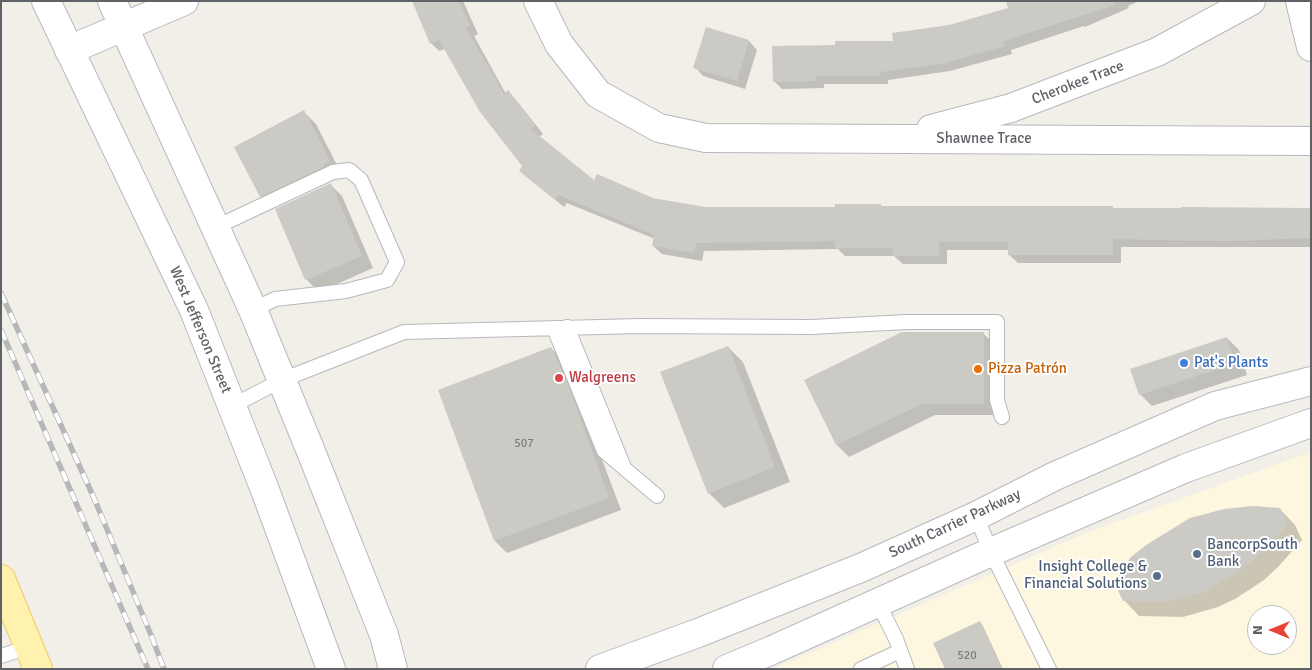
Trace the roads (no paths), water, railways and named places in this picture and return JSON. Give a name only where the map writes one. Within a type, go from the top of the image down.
[{"type":"main road","name":"West Jefferson Street","points":[[46,1],[194,310],[265,490],[331,669]]},
{"type":"main road","points":[[112,1],[254,310],[384,635],[393,669]]},
{"type":"main road","points":[[69,50],[184,1]]},
{"type":"main road","name":"Shawnee Trace","points":[[538,1],[559,44],[598,94],[659,128],[706,138],[1311,141]]},
{"type":"main road","name":"Cherokee Trace","points":[[895,139],[1011,108],[1130,63],[1157,52],[1251,1]]},
{"type":"main road","points":[[1300,1],[1311,47]]},
{"type":"main road","name":"South Carrier Parkway","points":[[600,669],[698,633],[854,571],[976,516],[1055,476],[1215,406],[1311,381]]},
{"type":"main road","points":[[727,669],[1186,468],[1311,423]]},
{"type":"main road","points":[[1,579],[34,658]]},
{"type":"lane","points":[[216,227],[333,172],[349,170],[361,180],[397,262],[387,280],[346,292],[274,299],[254,310]]},
{"type":"lane","points":[[232,406],[282,380],[404,332],[649,326],[811,327],[907,322],[997,322],[997,400],[1002,417]]},
{"type":"lane","points":[[560,328],[624,468],[656,496]]},
{"type":"lane","points":[[976,516],[991,552],[1050,669]]},
{"type":"lane","points":[[878,603],[907,669]]},
{"type":"lane","points":[[861,669],[900,651]]},
{"type":"lane","points":[[1,656],[34,658]]},
{"type":"railway","points":[[1,293],[94,498],[164,669]]},
{"type":"railway","points":[[1,330],[148,669]]},
{"type":"place","name":"Pat's Plants","points":[[1184,363]]},
{"type":"place","name":"Pizza Patrón","points":[[978,369]]},
{"type":"place","name":"Walgreens","points":[[559,378]]},
{"type":"place","name":"BancorpSouth Bank","points":[[1197,554]]},
{"type":"place","name":"Insight College & Financial Solutions","points":[[1157,576]]}]
